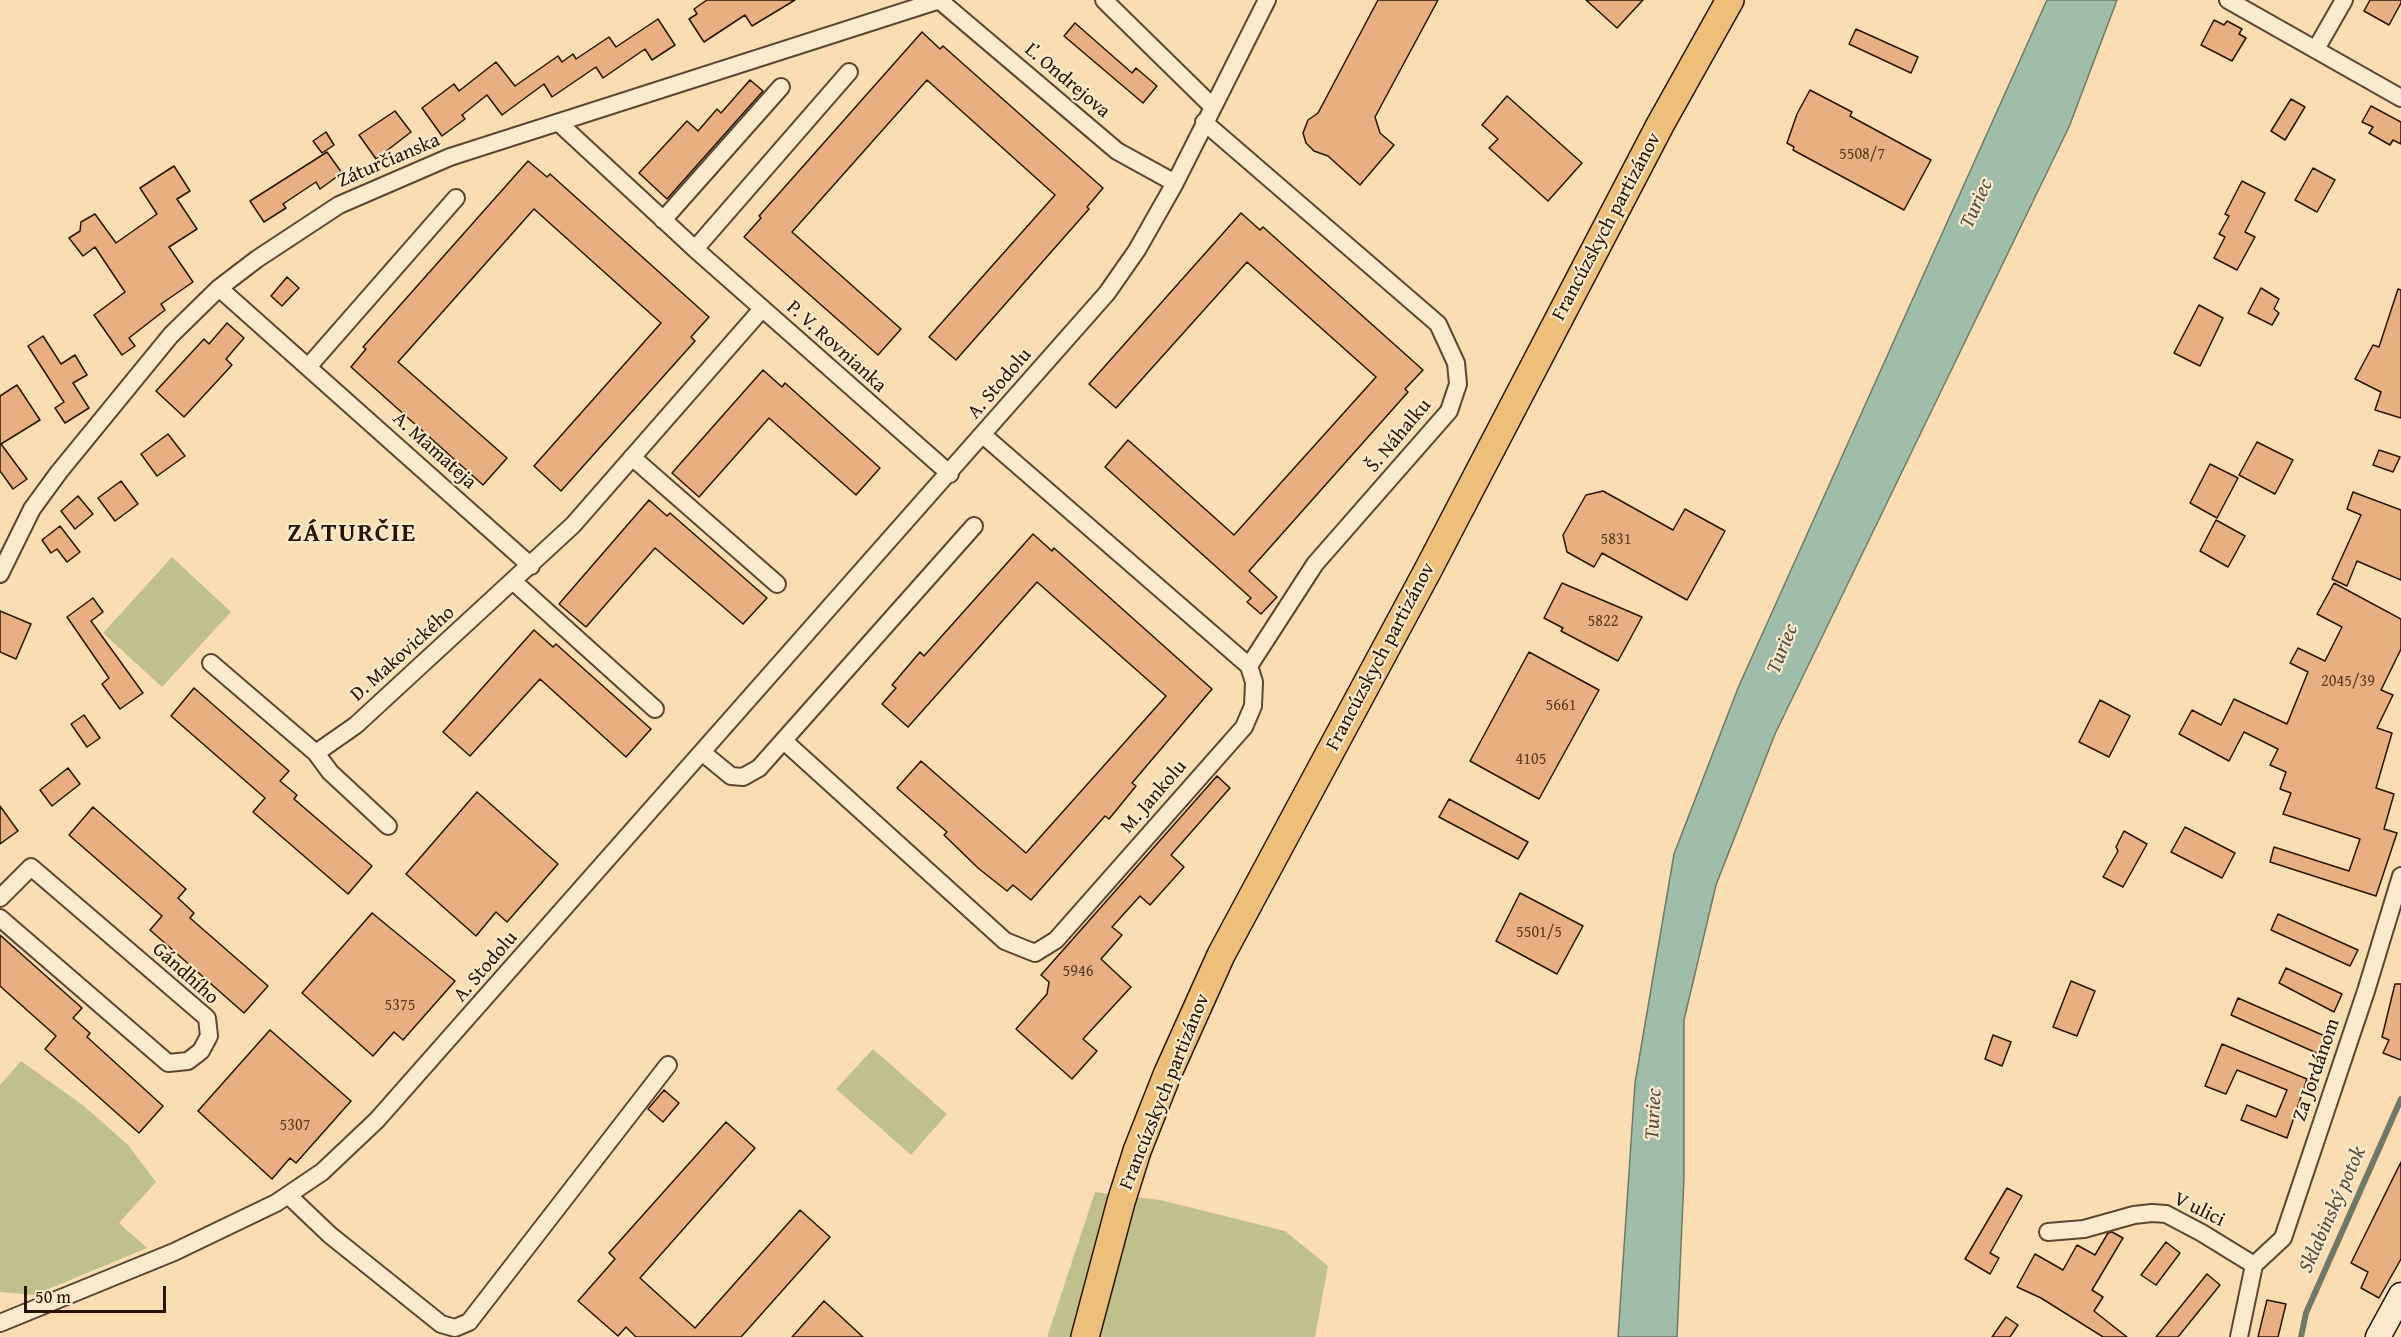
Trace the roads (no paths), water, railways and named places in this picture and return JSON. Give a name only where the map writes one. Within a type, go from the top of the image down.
[{"type":"main road","name":"Francúzskych partizánov","points":[[1085,1337],[1137,1151],[1167,1075],[1221,955],[1428,570],[1655,136],[1730,0]]},
{"type":"street","name":"Záturčianska","points":[[0,574],[32,508],[171,335],[219,288],[257,259],[339,205],[450,157],[940,0]]},
{"type":"street","name":"Ľ. Ondrejova","points":[[940,0],[1118,151],[1175,183]]},
{"type":"street","points":[[1104,0],[1212,106]]},
{"type":"street","name":"A. Stodolu","points":[[0,1323],[223,1231],[289,1196],[322,1172],[404,1092],[1107,293],[1137,250],[1175,183],[1267,0]]},
{"type":"street","points":[[2228,0],[2401,98]]},
{"type":"street","points":[[2316,49],[2344,0]]},
{"type":"street","points":[[695,249],[849,72]]},
{"type":"street","points":[[663,220],[781,87]]},
{"type":"street","name":"Š. Náhalku","points":[[1204,122],[1438,324],[1454,355],[1458,384],[1449,411],[1315,564],[1249,666]]},
{"type":"street","name":"P. V. Rovnianka","points":[[559,123],[695,249],[950,474]]},
{"type":"street","points":[[308,367],[456,198]]},
{"type":"street","name":"A. Mamateja","points":[[219,288],[531,566]]},
{"type":"street","name":"D. Makovického","points":[[316,753],[356,725],[514,582],[573,525],[762,309]]},
{"type":"street","points":[[983,435],[1249,666]]},
{"type":"street","points":[[632,457],[777,584]]},
{"type":"street","points":[[703,753],[731,776],[743,777],[759,768],[974,526]]},
{"type":"street","points":[[514,582],[655,709]]},
{"type":"street","points":[[211,663],[316,753],[330,772],[388,826]]},
{"type":"street","name":"M. Jankolu","points":[[784,741],[1005,941],[1035,953],[1056,940],[1244,727],[1253,706],[1254,682],[1249,666]]},
{"type":"street","name":"Gándhího","points":[[0,898],[31,867],[207,1018],[209,1036],[201,1051],[188,1061],[168,1063],[0,918]]},
{"type":"street","name":"Za Jordánom","points":[[2254,1265],[2283,1238],[2366,991],[2401,876]]},
{"type":"street","points":[[289,1196],[330,1234],[441,1324],[455,1328],[469,1322],[668,1065]]},
{"type":"street","name":"V ulici","points":[[2048,1232],[2084,1229],[2152,1212],[2166,1214],[2254,1265]]},
{"type":"street","points":[[2239,1337],[2254,1265]]},
{"type":"street","points":[[2378,1337],[2401,1295]]},
{"type":"water","name":"Turiec","points":[[2047,0],[2117,0],[2069,127],[1775,734],[1716,885],[1684,1020],[1684,1177],[1677,1337],[1618,1337],[1635,1083],[1674,854],[1738,688]]},
{"type":"waterway","name":"Sklabinský potok","points":[[2301,1337],[2306,1313],[2401,1099]]},
{"type":"district","name":"ZÁTURČIE","points":[[352,534]]}]
